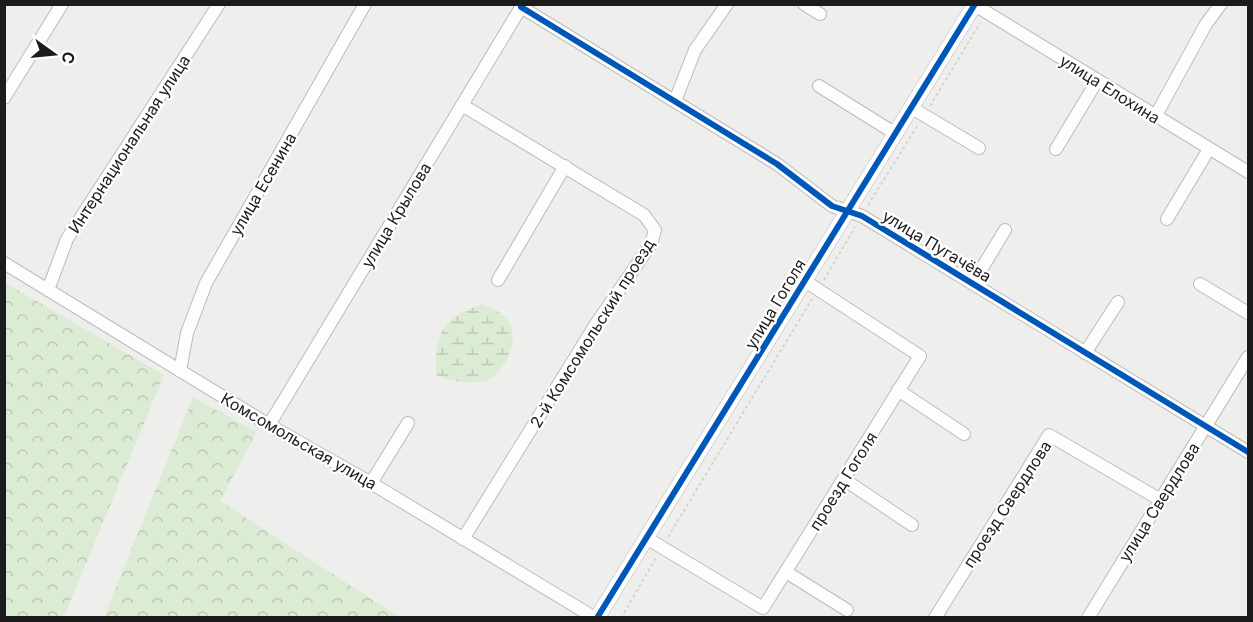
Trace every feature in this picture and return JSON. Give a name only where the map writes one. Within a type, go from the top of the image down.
[{"type":"street","points":[[4,98],[62,4]]},
{"type":"street","name":"Интернациональная улица","points":[[48,290],[67,240],[219,4]]},
{"type":"street","name":"улица Есенина","points":[[180,372],[187,333],[206,283],[365,4]]},
{"type":"street","points":[[675,101],[695,50],[727,4]]},
{"type":"street","points":[[804,4],[819,14]]},
{"type":"street","points":[[1155,117],[1206,24],[1221,4]]},
{"type":"street","name":"улица Пугачёва","points":[[522,6],[777,164],[818,197],[854,214],[973,283],[1248,452]]},
{"type":"street","name":"улица Крылова","points":[[269,425],[522,6]]},
{"type":"street","name":"улица Елохина","points":[[977,7],[1248,172]]},
{"type":"street","name":"улица Гоголя","points":[[596,618],[648,539],[804,281],[854,214],[896,134],[918,111],[977,7]]},
{"type":"street","points":[[1056,149],[1097,81]]},
{"type":"street","points":[[819,87],[896,134]]},
{"type":"street","name":"2-й Комсомольский проезд","points":[[462,105],[644,215],[655,230],[653,237],[463,539]]},
{"type":"street","points":[[918,111],[979,148]]},
{"type":"street","points":[[1167,219],[1209,149]]},
{"type":"street","points":[[498,280],[565,166]]},
{"type":"street","points":[[973,283],[1005,230]]},
{"type":"street","name":"Комсомольская улица","points":[[4,263],[180,372],[596,618]]},
{"type":"street","name":"проезд Гоголя","points":[[648,539],[763,608],[845,480],[920,356],[804,281]]},
{"type":"street","points":[[1200,284],[1248,313]]},
{"type":"street","points":[[1085,353],[1118,302]]},
{"type":"street","name":"улица Свердлова","points":[[1088,618],[1248,357]]},
{"type":"street","points":[[898,390],[964,434]]},
{"type":"street","points":[[371,483],[408,423]]},
{"type":"street","name":"проезд Свердлова","points":[[935,618],[1049,435],[1159,499]]},
{"type":"street","points":[[845,480],[912,525]]},
{"type":"street","points":[[786,572],[848,610]]},
{"type":"path","points":[[621,618],[817,290],[854,214],[918,111],[977,7]]},
{"type":"green space","points":[[4,282],[164,375],[64,617],[5,617]]},
{"type":"green space","points":[[482,304],[499,313],[510,324],[513,338],[503,366],[491,378],[478,382],[449,380],[436,375],[437,349],[443,329],[458,315]]},
{"type":"green space","points":[[193,397],[257,432],[220,501],[399,617],[104,617]]},
{"type":"cycle path","points":[[597,618],[975,4]]},
{"type":"cycle path","points":[[521,7],[777,164],[832,206],[862,216],[1248,452]]}]
